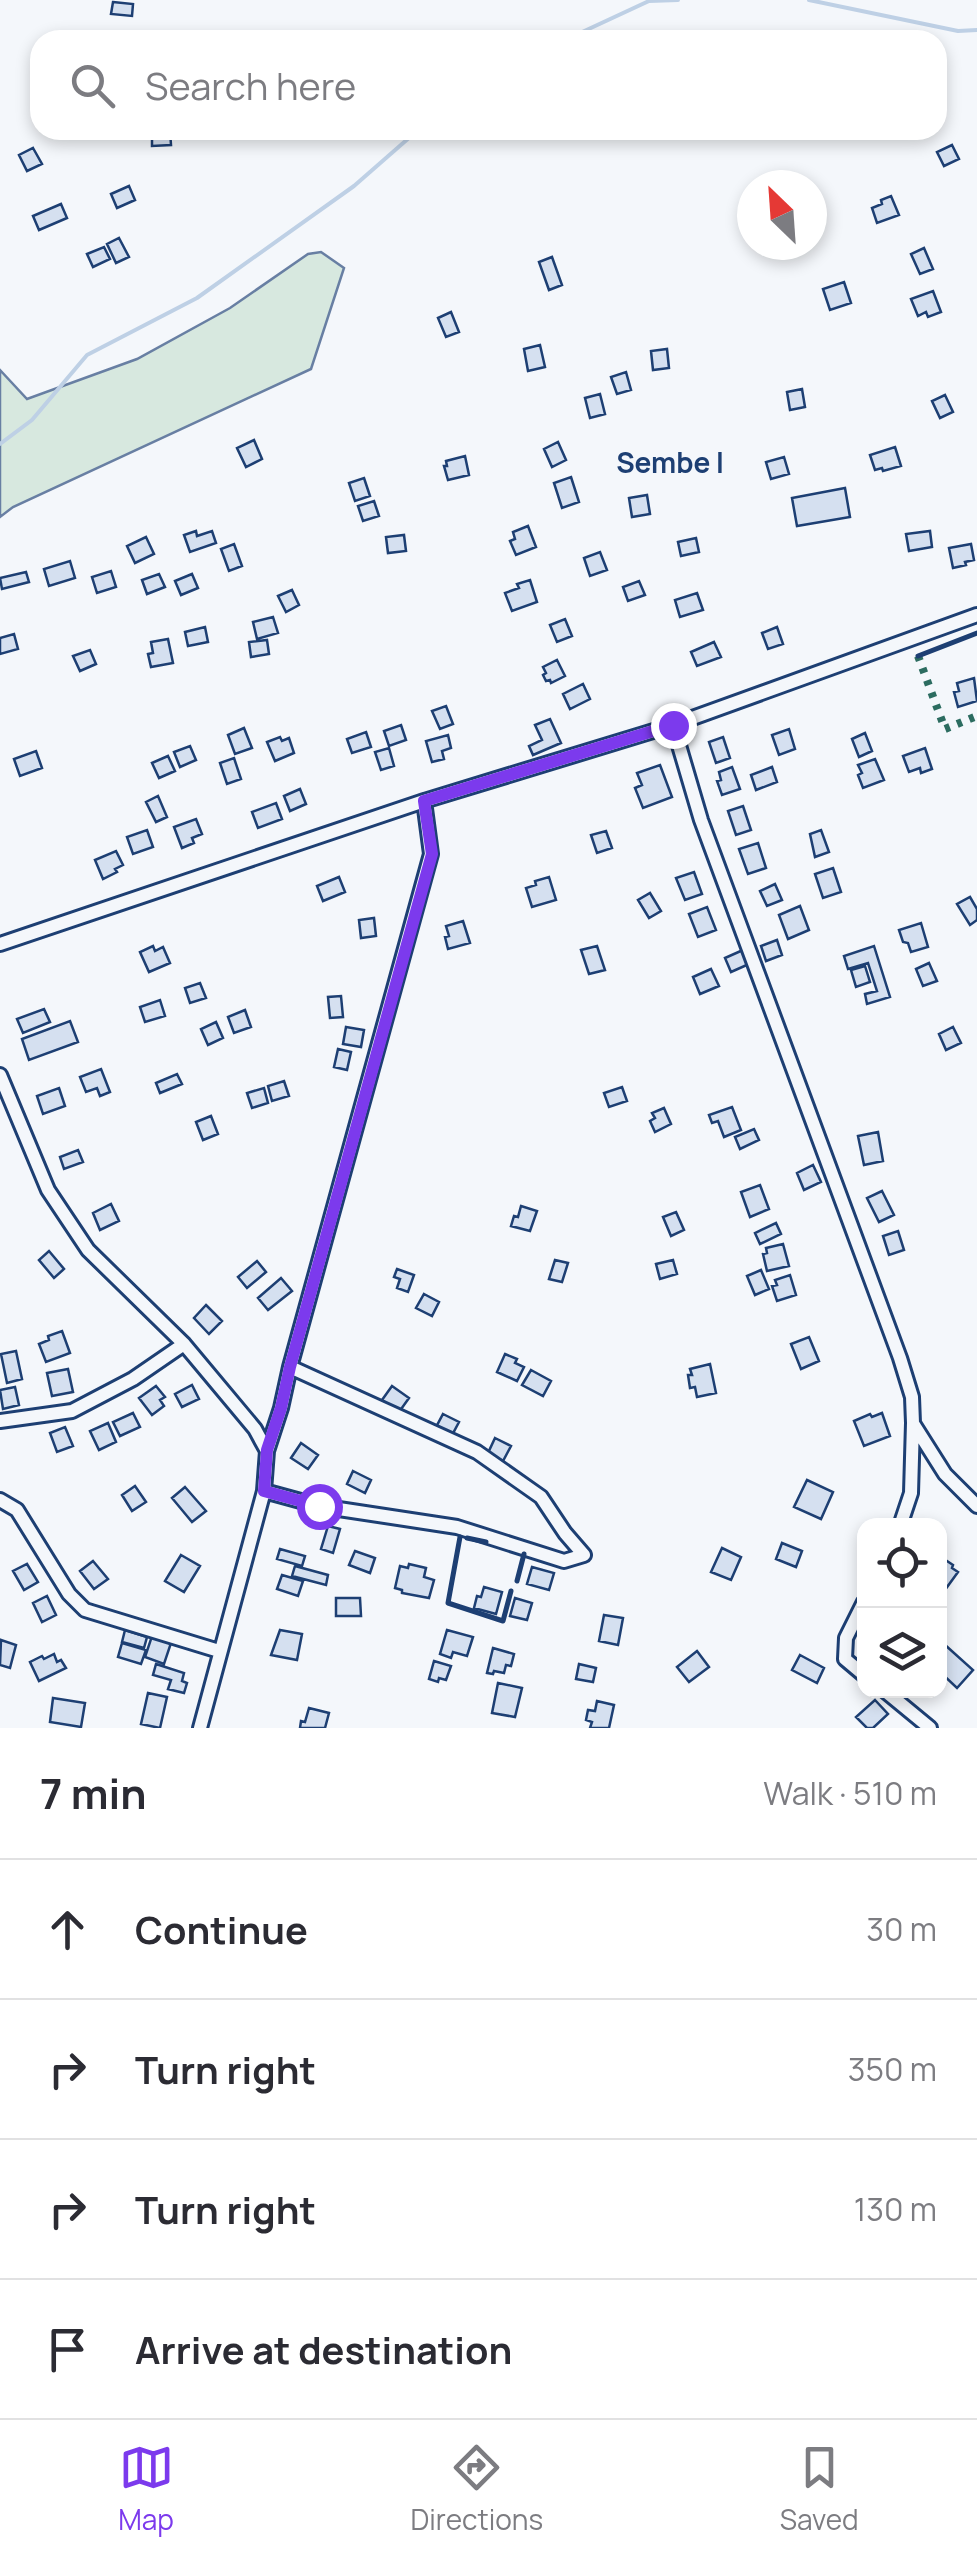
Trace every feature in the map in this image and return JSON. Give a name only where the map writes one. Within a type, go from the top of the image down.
[{"type":"street","points":[[0,944],[424,801],[673,725],[977,615]]},
{"type":"street","points":[[673,725],[701,820],[912,1397],[911,1494],[903,1518]]},
{"type":"street","points":[[200,1728],[264,1491],[267,1450],[432,854],[424,801]]},
{"type":"street","points":[[0,1075],[48,1190],[88,1250],[184,1344],[255,1429],[267,1450]]},
{"type":"street","points":[[0,1421],[72,1411],[184,1344]]},
{"type":"street","points":[[264,1491],[319,1506],[457,1527],[564,1561],[584,1556],[541,1497],[478,1452],[290,1367]]},
{"type":"street","points":[[912,1423],[945,1474],[977,1506]]},
{"type":"street","points":[[0,1500],[17,1510],[69,1594],[86,1610],[219,1650]]},
{"type":"street","points":[[857,1616],[846,1638],[845,1659],[857,1669]]},
{"type":"street","points":[[894,1698],[930,1728]]},
{"type":"shaded area","points":[[321,252],[344,268],[311,369],[13,507],[0,517],[0,370],[27,399],[137,359],[230,308],[308,254]]},
{"type":"building","points":[[113,2],[133,4],[132,16],[111,14]]},
{"type":"building","points":[[152,140],[171,140],[171,145],[152,146]]},
{"type":"building","points":[[952,145],[959,159],[944,166],[937,152]]},
{"type":"building","points":[[33,148],[42,164],[27,171],[19,155]]},
{"type":"building","points":[[129,186],[135,200],[117,208],[111,194]]},
{"type":"building","points":[[891,196],[899,215],[877,223],[872,208]]},
{"type":"building","points":[[61,204],[67,218],[39,230],[33,216]]},
{"type":"building","points":[[119,238],[129,257],[116,263],[107,244]]},
{"type":"building","points":[[104,247],[110,259],[93,267],[87,254]]},
{"type":"building","points":[[924,248],[933,269],[920,274],[911,254]]},
{"type":"building","points":[[552,257],[562,285],[549,290],[539,262]]},
{"type":"building","points":[[844,282],[851,303],[830,310],[823,289]]},
{"type":"building","points":[[933,291],[941,312],[918,316],[911,299]]},
{"type":"building","points":[[451,312],[459,332],[446,337],[438,318]]},
{"type":"building","points":[[540,345],[545,367],[528,371],[524,349]]},
{"type":"building","points":[[667,349],[669,368],[653,370],[651,351]]},
{"type":"building","points":[[626,372],[631,390],[617,394],[611,377]]},
{"type":"building","points":[[802,389],[805,407],[790,410],[787,392]]},
{"type":"building","points":[[600,394],[605,414],[590,418],[585,398]]},
{"type":"building","points":[[945,395],[953,412],[940,418],[932,401]]},
{"type":"building","points":[[254,440],[262,459],[246,467],[237,448]]},
{"type":"building","points":[[558,442],[566,460],[552,467],[544,449]]},
{"type":"building","points":[[895,447],[901,466],[875,470],[870,455]]},
{"type":"building","points":[[465,456],[469,475],[448,480],[446,461]]},
{"type":"building","points":[[784,457],[789,474],[771,479],[766,462]]},
{"type":"building","points":[[571,477],[579,502],[562,508],[554,483]]},
{"type":"building","points":[[364,478],[370,496],[355,501],[349,483]]},
{"type":"building","points":[[845,488],[850,517],[797,526],[792,498]]},
{"type":"building","points":[[647,495],[650,514],[632,517],[629,498]]},
{"type":"building","points":[[374,501],[379,516],[363,521],[358,506]]},
{"type":"building","points":[[528,526],[536,547],[516,555],[510,541],[515,539],[513,532]]},
{"type":"building","points":[[196,531],[197,536],[212,531],[216,543],[190,552],[184,535]]},
{"type":"building","points":[[930,531],[932,547],[909,551],[906,534]]},
{"type":"building","points":[[404,535],[406,551],[388,553],[386,537]]},
{"type":"building","points":[[146,537],[154,554],[135,563],[127,546]]},
{"type":"building","points":[[696,538],[699,552],[681,556],[678,542]]},
{"type":"building","points":[[234,544],[242,566],[229,571],[221,549]]},
{"type":"building","points":[[971,544],[974,560],[953,568],[949,548]]},
{"type":"building","points":[[600,552],[607,570],[590,576],[584,558]]},
{"type":"building","points":[[70,561],[75,578],[49,586],[44,569]]},
{"type":"building","points":[[111,571],[116,587],[97,593],[92,577]]},
{"type":"building","points":[[26,572],[29,582],[2,589],[0,578]]},
{"type":"building","points":[[159,574],[165,587],[147,594],[142,580]]},
{"type":"building","points":[[192,574],[198,588],[181,595],[175,581]]},
{"type":"building","points":[[530,580],[537,602],[512,611],[505,593]]},
{"type":"building","points":[[639,581],[645,595],[628,601],[623,587]]},
{"type":"building","points":[[292,590],[299,605],[286,612],[278,596]]},
{"type":"building","points":[[697,593],[703,610],[680,617],[675,600]]},
{"type":"building","points":[[273,617],[278,633],[257,639],[253,622]]},
{"type":"building","points":[[565,619],[572,636],[557,642],[550,625]]},
{"type":"building","points":[[205,627],[208,642],[188,646],[185,632]]},
{"type":"building","points":[[777,627],[783,644],[768,649],[762,633]]},
{"type":"building","points":[[14,634],[18,649],[0,654],[0,638]]},
{"type":"building","points":[[168,639],[173,663],[151,667],[151,642]]},
{"type":"building","points":[[267,640],[269,654],[251,657],[249,642]]},
{"type":"building","points":[[714,642],[721,657],[697,666],[691,652]]},
{"type":"building","points":[[90,650],[96,664],[80,671],[73,656]]},
{"type":"building","points":[[557,660],[565,676],[551,683],[543,675],[543,667]]},
{"type":"building","points":[[974,678],[977,701],[958,707],[954,692],[959,691],[957,683]]},
{"type":"building","points":[[583,684],[590,699],[570,709],[563,694]]},
{"type":"building","points":[[446,706],[453,724],[440,729],[432,711]]},
{"type":"building","points":[[550,719],[561,743],[533,755],[529,746],[542,740],[535,725]]},
{"type":"building","points":[[401,725],[406,740],[389,746],[384,731]]},
{"type":"building","points":[[244,728],[252,748],[235,754],[228,735]]},
{"type":"building","points":[[789,729],[795,749],[779,755],[772,735]]},
{"type":"building","points":[[366,732],[371,747],[352,753],[347,739]]},
{"type":"building","points":[[865,733],[872,751],[859,757],[852,739]]},
{"type":"building","points":[[448,735],[451,748],[442,751],[444,759],[432,762],[426,741]]},
{"type":"building","points":[[280,737],[282,741],[289,738],[294,753],[275,761],[267,742]]},
{"type":"building","points":[[723,737],[730,758],[716,763],[709,742]]},
{"type":"building","points":[[190,746],[196,760],[180,767],[174,752]]},
{"type":"building","points":[[389,748],[394,766],[381,770],[375,752]]},
{"type":"building","points":[[925,748],[932,769],[909,772],[903,756]]},
{"type":"building","points":[[36,751],[42,768],[20,776],[14,759]]},
{"type":"building","points":[[168,756],[175,771],[159,778],[152,763]]},
{"type":"building","points":[[234,758],[241,779],[227,784],[220,763]]},
{"type":"building","points":[[875,759],[884,780],[863,788],[858,765]]},
{"type":"building","points":[[660,765],[672,797],[643,808],[635,788],[642,785],[637,773]]},
{"type":"building","points":[[732,767],[740,789],[722,795],[717,781],[721,780],[719,772]]},
{"type":"building","points":[[772,767],[777,782],[756,790],[751,775]]},
{"type":"building","points":[[300,789],[306,804],[290,811],[284,796]]},
{"type":"building","points":[[158,796],[167,817],[156,822],[146,802]]},
{"type":"building","points":[[276,803],[282,819],[258,828],[252,812]]},
{"type":"building","points":[[743,806],[751,830],[736,835],[728,811]]},
{"type":"building","points":[[196,819],[202,834],[182,848],[174,827]]},
{"type":"building","points":[[147,830],[153,847],[133,854],[127,837]]},
{"type":"building","points":[[821,830],[829,852],[815,857],[810,834]]},
{"type":"building","points":[[606,831],[612,848],[597,853],[591,835]]},
{"type":"building","points":[[758,843],[766,868],[748,874],[739,849]]},
{"type":"building","points":[[116,851],[123,865],[103,879],[95,860]]},
{"type":"building","points":[[833,868],[841,892],[823,898],[815,874]]},
{"type":"building","points":[[694,872],[702,894],[685,900],[676,878]]},
{"type":"building","points":[[339,877],[345,892],[323,901],[317,886]]},
{"type":"building","points":[[549,877],[556,900],[532,907],[526,888]]},
{"type":"building","points":[[775,884],[782,900],[767,906],[760,891]]},
{"type":"building","points":[[650,893],[661,911],[649,918],[638,900]]},
{"type":"building","points":[[970,897],[977,909],[977,920],[970,925],[957,904]]},
{"type":"building","points":[[800,906],[809,930],[788,939],[779,915]]},
{"type":"building","points":[[707,907],[716,930],[698,937],[689,914]]},
{"type":"building","points":[[374,918],[376,936],[361,938],[359,920]]},
{"type":"building","points":[[463,921],[470,943],[448,949],[446,926]]},
{"type":"building","points":[[921,923],[928,947],[911,952],[899,930]]},
{"type":"building","points":[[777,940],[782,955],[766,961],[761,946]]},
{"type":"building","points":[[153,946],[155,951],[163,947],[170,963],[149,972],[140,952]]},
{"type":"building","points":[[597,946],[605,970],[589,974],[581,950]]},
{"type":"building","points":[[874,946],[890,997],[867,1004],[865,994],[877,991],[868,963],[848,969],[844,956]]},
{"type":"building","points":[[743,950],[749,964],[731,972],[725,958]]},
{"type":"building","points":[[929,963],[937,981],[923,986],[916,969]]},
{"type":"building","points":[[865,966],[870,982],[856,987],[851,970]]},
{"type":"building","points":[[711,969],[719,986],[700,994],[693,977]]},
{"type":"building","points":[[200,983],[206,998],[190,1003],[185,988]]},
{"type":"building","points":[[341,996],[343,1017],[330,1018],[328,997]]},
{"type":"building","points":[[160,1000],[165,1016],[145,1022],[140,1007]]},
{"type":"building","points":[[44,1009],[50,1022],[23,1033],[17,1019]]},
{"type":"building","points":[[245,1010],[251,1027],[234,1033],[228,1017]]},
{"type":"building","points":[[70,1021],[78,1042],[29,1060],[22,1039]]},
{"type":"building","points":[[216,1022],[223,1038],[208,1045],[201,1029]]},
{"type":"building","points":[[346,1027],[364,1030],[361,1047],[343,1044]]},
{"type":"building","points":[[953,1027],[961,1043],[946,1050],[939,1034]]},
{"type":"building","points":[[338,1049],[351,1052],[347,1070],[334,1067]]},
{"type":"building","points":[[101,1069],[110,1092],[100,1096],[97,1088],[86,1092],[80,1077]]},
{"type":"building","points":[[177,1074],[182,1084],[160,1093],[156,1083]]},
{"type":"building","points":[[284,1081],[289,1096],[272,1101],[268,1086]]},
{"type":"building","points":[[622,1087],[627,1101],[609,1107],[604,1093]]},
{"type":"building","points":[[59,1088],[65,1106],[43,1114],[37,1096]]},
{"type":"building","points":[[264,1088],[268,1103],[252,1108],[247,1093]]},
{"type":"building","points":[[732,1107],[741,1130],[724,1137],[718,1121],[712,1123],[709,1115]]},
{"type":"building","points":[[664,1108],[671,1124],[655,1132],[650,1121],[655,1118],[652,1113]]},
{"type":"building","points":[[211,1116],[218,1134],[203,1140],[196,1122]]},
{"type":"building","points":[[754,1129],[759,1140],[740,1149],[735,1137]]},
{"type":"building","points":[[878,1132],[883,1161],[864,1165],[858,1136]]},
{"type":"building","points":[[78,1150],[83,1162],[64,1169],[60,1157]]},
{"type":"building","points":[[813,1165],[821,1182],[804,1190],[797,1173]]},
{"type":"building","points":[[760,1185],[769,1209],[750,1217],[741,1192]]},
{"type":"building","points":[[882,1191],[894,1215],[879,1222],[867,1198]]},
{"type":"building","points":[[111,1204],[119,1221],[100,1230],[93,1213]]},
{"type":"building","points":[[521,1206],[537,1211],[530,1231],[511,1226]]},
{"type":"building","points":[[676,1212],[684,1230],[671,1236],[663,1217]]},
{"type":"building","points":[[776,1223],[781,1234],[760,1244],[755,1233]]},
{"type":"building","points":[[898,1231],[904,1250],[889,1255],[883,1236]]},
{"type":"building","points":[[783,1244],[789,1266],[767,1271],[763,1254],[767,1253],[766,1248]]},
{"type":"building","points":[[49,1251],[64,1269],[54,1278],[39,1260]]},
{"type":"building","points":[[555,1260],[568,1263],[562,1282],[549,1279]]},
{"type":"building","points":[[673,1260],[677,1274],[660,1279],[656,1264]]},
{"type":"building","points":[[257,1261],[266,1272],[247,1288],[238,1277]]},
{"type":"building","points":[[397,1269],[414,1275],[408,1292],[397,1288]]},
{"type":"building","points":[[761,1270],[769,1289],[755,1295],[747,1276]]},
{"type":"building","points":[[790,1275],[796,1295],[777,1301],[772,1286],[777,1285],[775,1280]]},
{"type":"building","points":[[281,1278],[292,1291],[268,1310],[258,1298]]},
{"type":"building","points":[[424,1294],[439,1302],[432,1316],[416,1308]]},
{"type":"building","points":[[206,1305],[222,1321],[209,1334],[194,1318]]},
{"type":"building","points":[[62,1331],[70,1353],[46,1362],[39,1344]]},
{"type":"building","points":[[809,1337],[819,1361],[801,1369],[791,1344]]},
{"type":"building","points":[[16,1351],[22,1379],[7,1383],[1,1354]]},
{"type":"building","points":[[505,1354],[524,1367],[517,1381],[497,1372]]},
{"type":"building","points":[[710,1364],[716,1393],[697,1397],[695,1387],[690,1388],[690,1369]]},
{"type":"building","points":[[68,1369],[73,1392],[52,1396],[47,1373]]},
{"type":"building","points":[[531,1370],[551,1381],[543,1396],[522,1385]]},
{"type":"building","points":[[192,1385],[199,1399],[182,1407],[175,1394]]},
{"type":"building","points":[[156,1386],[165,1397],[160,1400],[164,1406],[152,1415],[139,1398]]},
{"type":"building","points":[[392,1386],[409,1398],[399,1412],[382,1400]]},
{"type":"building","points":[[15,1387],[19,1405],[3,1409],[0,1390]]},
{"type":"building","points":[[133,1413],[140,1427],[120,1436],[113,1422]]},
{"type":"building","points":[[882,1413],[890,1436],[864,1446],[854,1421]]},
{"type":"building","points":[[443,1414],[459,1422],[451,1437],[435,1429]]},
{"type":"building","points":[[108,1423],[116,1442],[99,1450],[90,1431]]},
{"type":"building","points":[[65,1427],[73,1446],[57,1452],[50,1433]]},
{"type":"building","points":[[495,1438],[511,1446],[503,1461],[488,1453]]},
{"type":"building","points":[[301,1443],[318,1455],[308,1469],[291,1458]]},
{"type":"building","points":[[353,1471],[371,1480],[365,1493],[347,1484]]},
{"type":"building","points":[[807,1480],[833,1492],[821,1519],[794,1507]]},
{"type":"building","points":[[135,1486],[146,1502],[132,1511],[122,1495]]},
{"type":"building","points":[[185,1487],[206,1511],[192,1522],[172,1498]]},
{"type":"building","points":[[328,1526],[340,1529],[333,1553],[321,1549]]},
{"type":"building","points":[[782,1543],[802,1551],[796,1567],[776,1559]]},
{"type":"building","points":[[722,1548],[741,1557],[731,1580],[711,1572]]},
{"type":"building","points":[[280,1549],[305,1556],[302,1566],[277,1559]]},
{"type":"building","points":[[355,1551],[375,1558],[370,1573],[349,1565]]},
{"type":"building","points":[[181,1555],[200,1566],[184,1592],[165,1581]]},
{"type":"building","points":[[93,1561],[108,1579],[94,1589],[80,1571]]},
{"type":"building","points":[[947,1561],[958,1572],[947,1587]]},
{"type":"building","points":[[27,1564],[38,1582],[24,1590],[13,1571]]},
{"type":"building","points":[[409,1564],[426,1568],[424,1577],[434,1580],[429,1598],[395,1588],[400,1566],[408,1568]]},
{"type":"building","points":[[295,1566],[328,1575],[326,1585],[292,1576]]},
{"type":"building","points":[[532,1567],[554,1573],[549,1590],[527,1584]]},
{"type":"building","points":[[282,1575],[303,1581],[298,1596],[277,1589]]},
{"type":"building","points":[[484,1587],[502,1592],[496,1614],[474,1608]]},
{"type":"building","points":[[47,1596],[56,1615],[42,1622],[33,1603]]},
{"type":"building","points":[[336,1598],[360,1598],[361,1616],[336,1616]]},
{"type":"building","points":[[515,1598],[532,1603],[527,1620],[510,1616]]},
{"type":"building","points":[[604,1615],[623,1618],[618,1645],[599,1641]]},
{"type":"building","points":[[125,1630],[147,1637],[144,1648],[122,1642]]},
{"type":"building","points":[[280,1630],[302,1634],[297,1660],[271,1655]]},
{"type":"building","points":[[447,1630],[473,1637],[467,1656],[453,1652],[451,1658],[440,1654]]},
{"type":"building","points":[[152,1636],[171,1643],[164,1664],[145,1657]]},
{"type":"building","points":[[1,1640],[16,1645],[10,1668],[0,1665]]},
{"type":"building","points":[[122,1643],[146,1650],[141,1664],[118,1657]]},
{"type":"building","points":[[947,1647],[973,1670],[957,1688],[947,1679]]},
{"type":"building","points":[[493,1648],[514,1654],[504,1673],[487,1673]]},
{"type":"building","points":[[697,1651],[709,1667],[689,1682],[677,1667]]},
{"type":"building","points":[[54,1654],[66,1668],[39,1681],[30,1662]]},
{"type":"building","points":[[800,1655],[824,1668],[817,1683],[792,1670]]},
{"type":"building","points":[[434,1661],[451,1666],[446,1680],[429,1679]]},
{"type":"building","points":[[156,1664],[184,1673],[184,1693],[168,1689],[171,1680],[153,1675]]},
{"type":"building","points":[[579,1664],[596,1668],[593,1682],[576,1679]]},
{"type":"building","points":[[498,1683],[522,1688],[515,1717],[492,1713]]},
{"type":"building","points":[[148,1693],[167,1697],[160,1728],[141,1724]]},
{"type":"building","points":[[53,1698],[85,1703],[81,1727],[50,1722]]},
{"type":"building","points":[[875,1700],[888,1714],[873,1728],[867,1728],[856,1717]]},
{"type":"building","points":[[597,1701],[614,1705],[609,1728],[590,1728],[592,1722],[586,1720],[588,1710],[595,1711]]},
{"type":"building","points":[[309,1708],[329,1713],[325,1728],[300,1728]]},
{"type":"waterway","points":[[587,30],[649,1],[678,0]]},
{"type":"waterway","points":[[809,0],[958,31],[977,30]]},
{"type":"waterway","points":[[0,444],[32,420],[87,355],[197,298],[354,186],[407,140]]},
{"type":"hedge","points":[[918,656],[945,729],[977,716]]},
{"type":"wall","points":[[918,656],[977,633]]},
{"type":"wall","points":[[460,1537],[448,1603],[503,1621],[511,1591]]},
{"type":"wall","points":[[467,1538],[486,1542]]},
{"type":"wall","points":[[517,1581],[524,1554]]},
{"type":"district","name":"Sembe I","points":[[670,463]]},
{"type":"route","points":[[319,1506],[264,1491],[267,1450],[432,854],[424,801],[673,725]]}]
